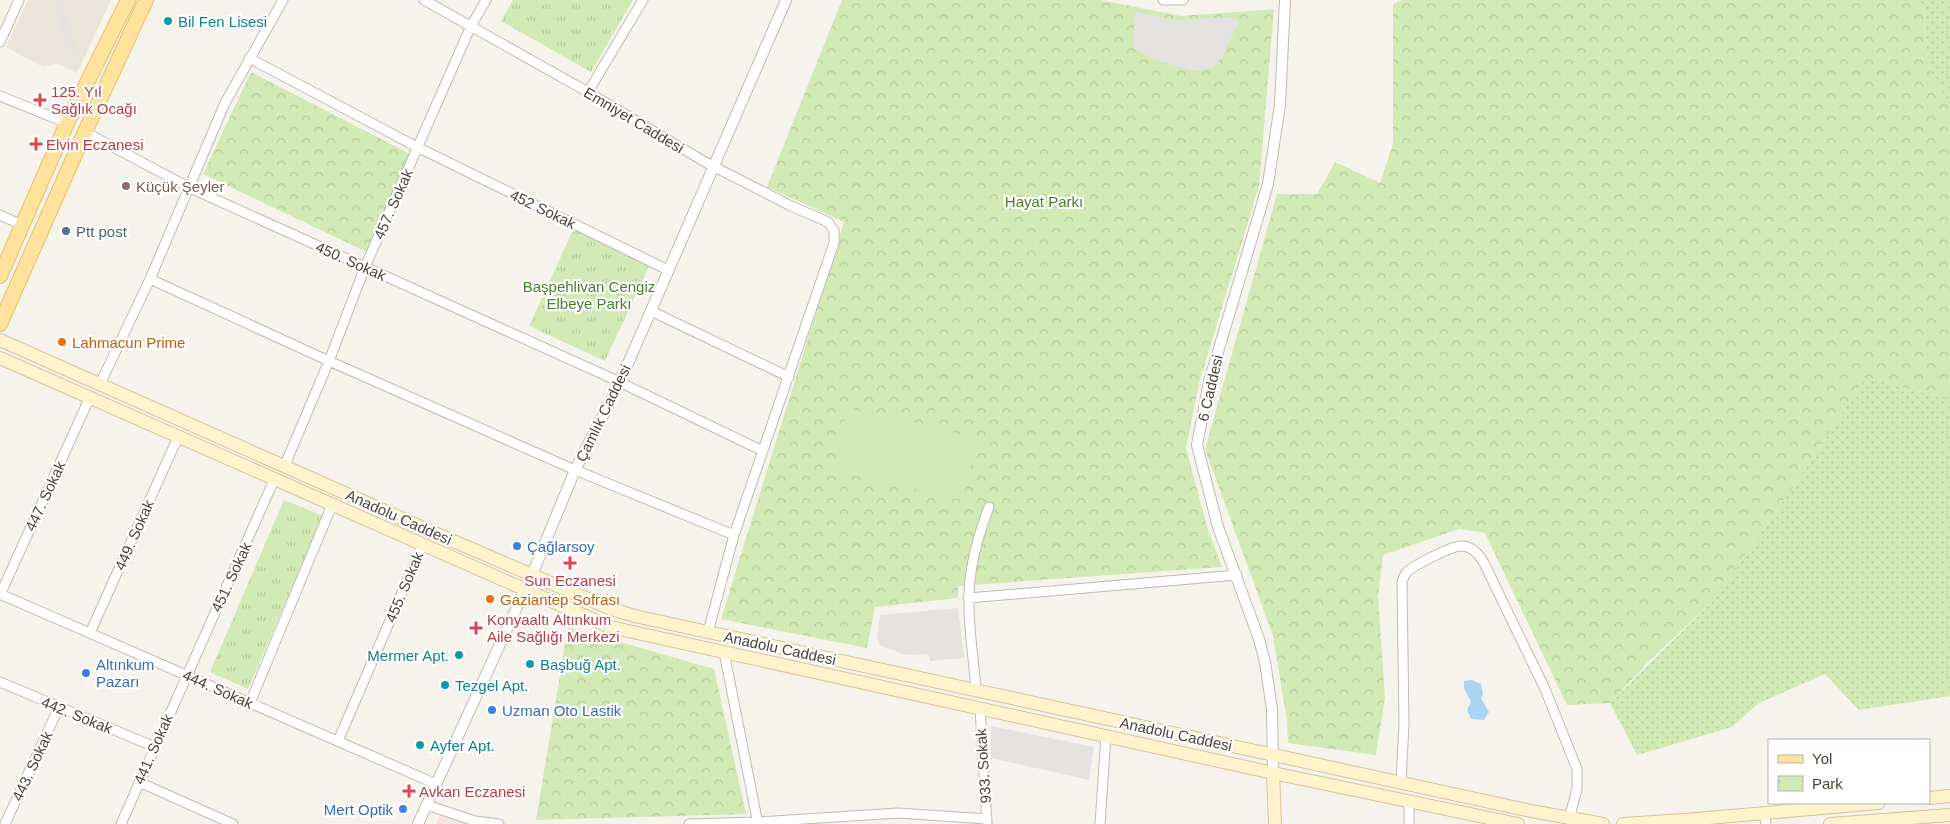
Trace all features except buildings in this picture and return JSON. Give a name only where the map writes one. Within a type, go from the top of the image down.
[{"type":"main road","points":[[0,276],[67,123],[128,0]]},
{"type":"main road","points":[[0,324],[146,0]]},
{"type":"main road","name":"Anadolu Caddesi","points":[[0,340],[611,609],[708,632],[1604,824]]},
{"type":"main road","name":"Anadolu Caddesi","points":[[0,358],[610,626],[1273,773],[1518,824]]},
{"type":"main road","points":[[1273,773],[1275,824]]},
{"type":"main road","points":[[1930,798],[1950,796]]},
{"type":"main road","points":[[1623,824],[1765,819],[1872,804]]},
{"type":"main road","points":[[1830,824],[1950,815]]},
{"type":"street","points":[[0,42],[20,0]]},
{"type":"street","points":[[100,384],[150,279],[225,103],[283,0]]},
{"type":"street","name":"Emniyet Caddesi","points":[[424,0],[470,28],[588,92],[713,167],[791,206],[828,222],[834,231],[834,243],[789,377]]},
{"type":"street","name":"457. Sokak","points":[[284,466],[329,361],[365,267],[470,28],[486,0]]},
{"type":"street","points":[[588,92],[643,0]]},
{"type":"street","name":"Çamlık Caddesi","points":[[418,824],[531,575],[575,470],[620,382],[786,0]]},
{"type":"street","points":[[1168,0],[1183,0]]},
{"type":"street","name":"6 Caddesi","points":[[1273,773],[1272,709],[1265,662],[1259,639],[1218,526],[1197,445],[1209,382],[1268,184],[1280,105],[1285,0]]},
{"type":"street","name":"452 Sokak","points":[[249,58],[418,148],[668,270]]},
{"type":"street","points":[[0,96],[67,123]]},
{"type":"street","name":"450. Sokak","points":[[85,132],[190,188],[620,382],[763,451]]},
{"type":"street","points":[[0,216],[22,225]]},
{"type":"street","points":[[150,279],[575,470],[734,535]]},
{"type":"street","points":[[651,311],[789,377],[734,535],[708,632]]},
{"type":"street","name":"447. Sokak","points":[[0,594],[90,397]]},
{"type":"street","name":"449. Sokak","points":[[90,633],[178,437]]},
{"type":"street","name":"451. Sokak","points":[[186,675],[274,480]]},
{"type":"street","points":[[250,703],[332,505]]},
{"type":"street","points":[[976,690],[968,598],[979,532],[989,507]]},
{"type":"street","name":"455. Sokak","points":[[338,741],[423,544]]},
{"type":"street","points":[[1401,782],[1404,724],[1402,582],[1404,576],[1412,568],[1455,546],[1467,547],[1479,554],[1492,578],[1545,690],[1573,759],[1578,780],[1576,796],[1569,818]]},
{"type":"street","points":[[968,598],[1236,575]]},
{"type":"street","name":"444. Sokak","points":[[0,594],[436,784]]},
{"type":"street","points":[[724,652],[757,823]]},
{"type":"street","name":"441. Sokak","points":[[121,824],[186,675]]},
{"type":"street","name":"442. Sokak","points":[[0,682],[155,747]]},
{"type":"street","name":"443. Sokak","points":[[5,824],[58,707]]},
{"type":"street","name":"933. Sokak","points":[[980,708],[987,821]]},
{"type":"street","points":[[1100,824],[1106,736]]},
{"type":"street","points":[[139,782],[232,824]]},
{"type":"street","points":[[1408,824],[1409,801]]},
{"type":"street","points":[[427,805],[475,821],[499,824]]},
{"type":"street","points":[[689,824],[757,823],[898,813],[987,821]]},
{"type":"shaded area","points":[[28,0],[111,0],[77,73],[57,63],[43,67],[6,47]]},
{"type":"shaded area","points":[[52,0],[61,0],[74,38],[76,54],[65,48],[56,7]]},
{"type":"shaded area","points":[[1135,12],[1177,20],[1232,17],[1239,22],[1222,57],[1213,68],[1193,71],[1153,59],[1133,48]]},
{"type":"shaded area","points":[[958,608],[964,658],[930,661],[928,654],[905,655],[880,645],[877,639],[880,615]]},
{"type":"shaded area","points":[[991,726],[1094,747],[1089,780],[991,758]]},
{"type":"shaded area","points":[[440,814],[480,824],[436,824]]},
{"type":"green space","points":[[513,0],[633,0],[591,72],[501,21]]},
{"type":"green space","name":"Hayat Parkı","points":[[842,0],[1100,0],[1181,16],[1274,9],[1259,186],[1199,383],[1186,448],[1208,530],[1222,567],[958,586],[958,598],[875,607],[867,648],[721,619],[844,222],[767,187]]},
{"type":"green space","points":[[1402,0],[1917,0],[1923,6],[1929,69],[1947,101],[1950,101],[1950,400],[1866,377],[1798,480],[1714,600],[1647,663],[1610,703],[1567,705],[1485,533],[1459,529],[1383,555],[1378,596],[1385,698],[1376,755],[1288,743],[1287,720],[1273,636],[1205,449],[1277,194],[1317,194],[1335,162],[1380,183],[1393,144],[1393,4]]},
{"type":"green space","points":[[1917,0],[1950,0],[1950,101],[1947,101],[1929,69],[1923,6]]},
{"type":"green space","points":[[251,72],[410,154],[367,252],[203,174]]},
{"type":"green space","name":"Başpehlivan Cengiz Elbeye Parkı","points":[[574,228],[650,264],[605,361],[529,326]]},
{"type":"green space","points":[[1866,377],[1950,400],[1950,696],[1859,710],[1825,674],[1759,703],[1732,727],[1637,755],[1610,703],[1714,600],[1798,480]]},
{"type":"green space","points":[[848,408],[977,438],[963,500],[834,471]]},
{"type":"green space","points":[[284,500],[323,516],[248,689],[210,672]]},
{"type":"green space","points":[[568,627],[714,669],[746,814],[536,820]]},
{"type":"water","points":[[1472,680],[1481,684],[1483,694],[1481,698],[1489,712],[1484,720],[1471,719],[1467,710],[1471,702],[1464,688],[1464,681]]},
{"type":"place","name":"Bil Fen Lisesi","points":[[168,21]]},
{"type":"place","name":"125. Yıl Sağlık Ocağı","points":[[40,100]]},
{"type":"place","name":"Elvin Eczanesi","points":[[36,144]]},
{"type":"place","name":"Küçük Şeyler","points":[[126,186]]},
{"type":"place","name":"Ptt post","points":[[66,231]]},
{"type":"place","name":"Lahmacun Prime","points":[[62,342]]},
{"type":"place","name":"Çağlarsoy","points":[[517,546]]},
{"type":"place","name":"Sun Eczanesi","points":[[570,563]]},
{"type":"place","name":"Gaziantep Sofrası","points":[[490,599]]},
{"type":"place","name":"Konyaaltı Altınkum Aile Sağlığı Merkezi","points":[[476,628]]},
{"type":"place","name":"Mermer Apt.","points":[[459,655]]},
{"type":"place","name":"Başbuğ Apt.","points":[[530,664]]},
{"type":"place","name":"Altınkum Pazarı","points":[[86,673]]},
{"type":"place","name":"Tezgel Apt.","points":[[445,685]]},
{"type":"place","name":"Uzman Oto Lastik","points":[[492,710]]},
{"type":"place","name":"Ayfer Apt.","points":[[420,745]]},
{"type":"place","name":"Avkan Eczanesi","points":[[409,791]]},
{"type":"place","name":"Mert Optik","points":[[403,809]]}]
